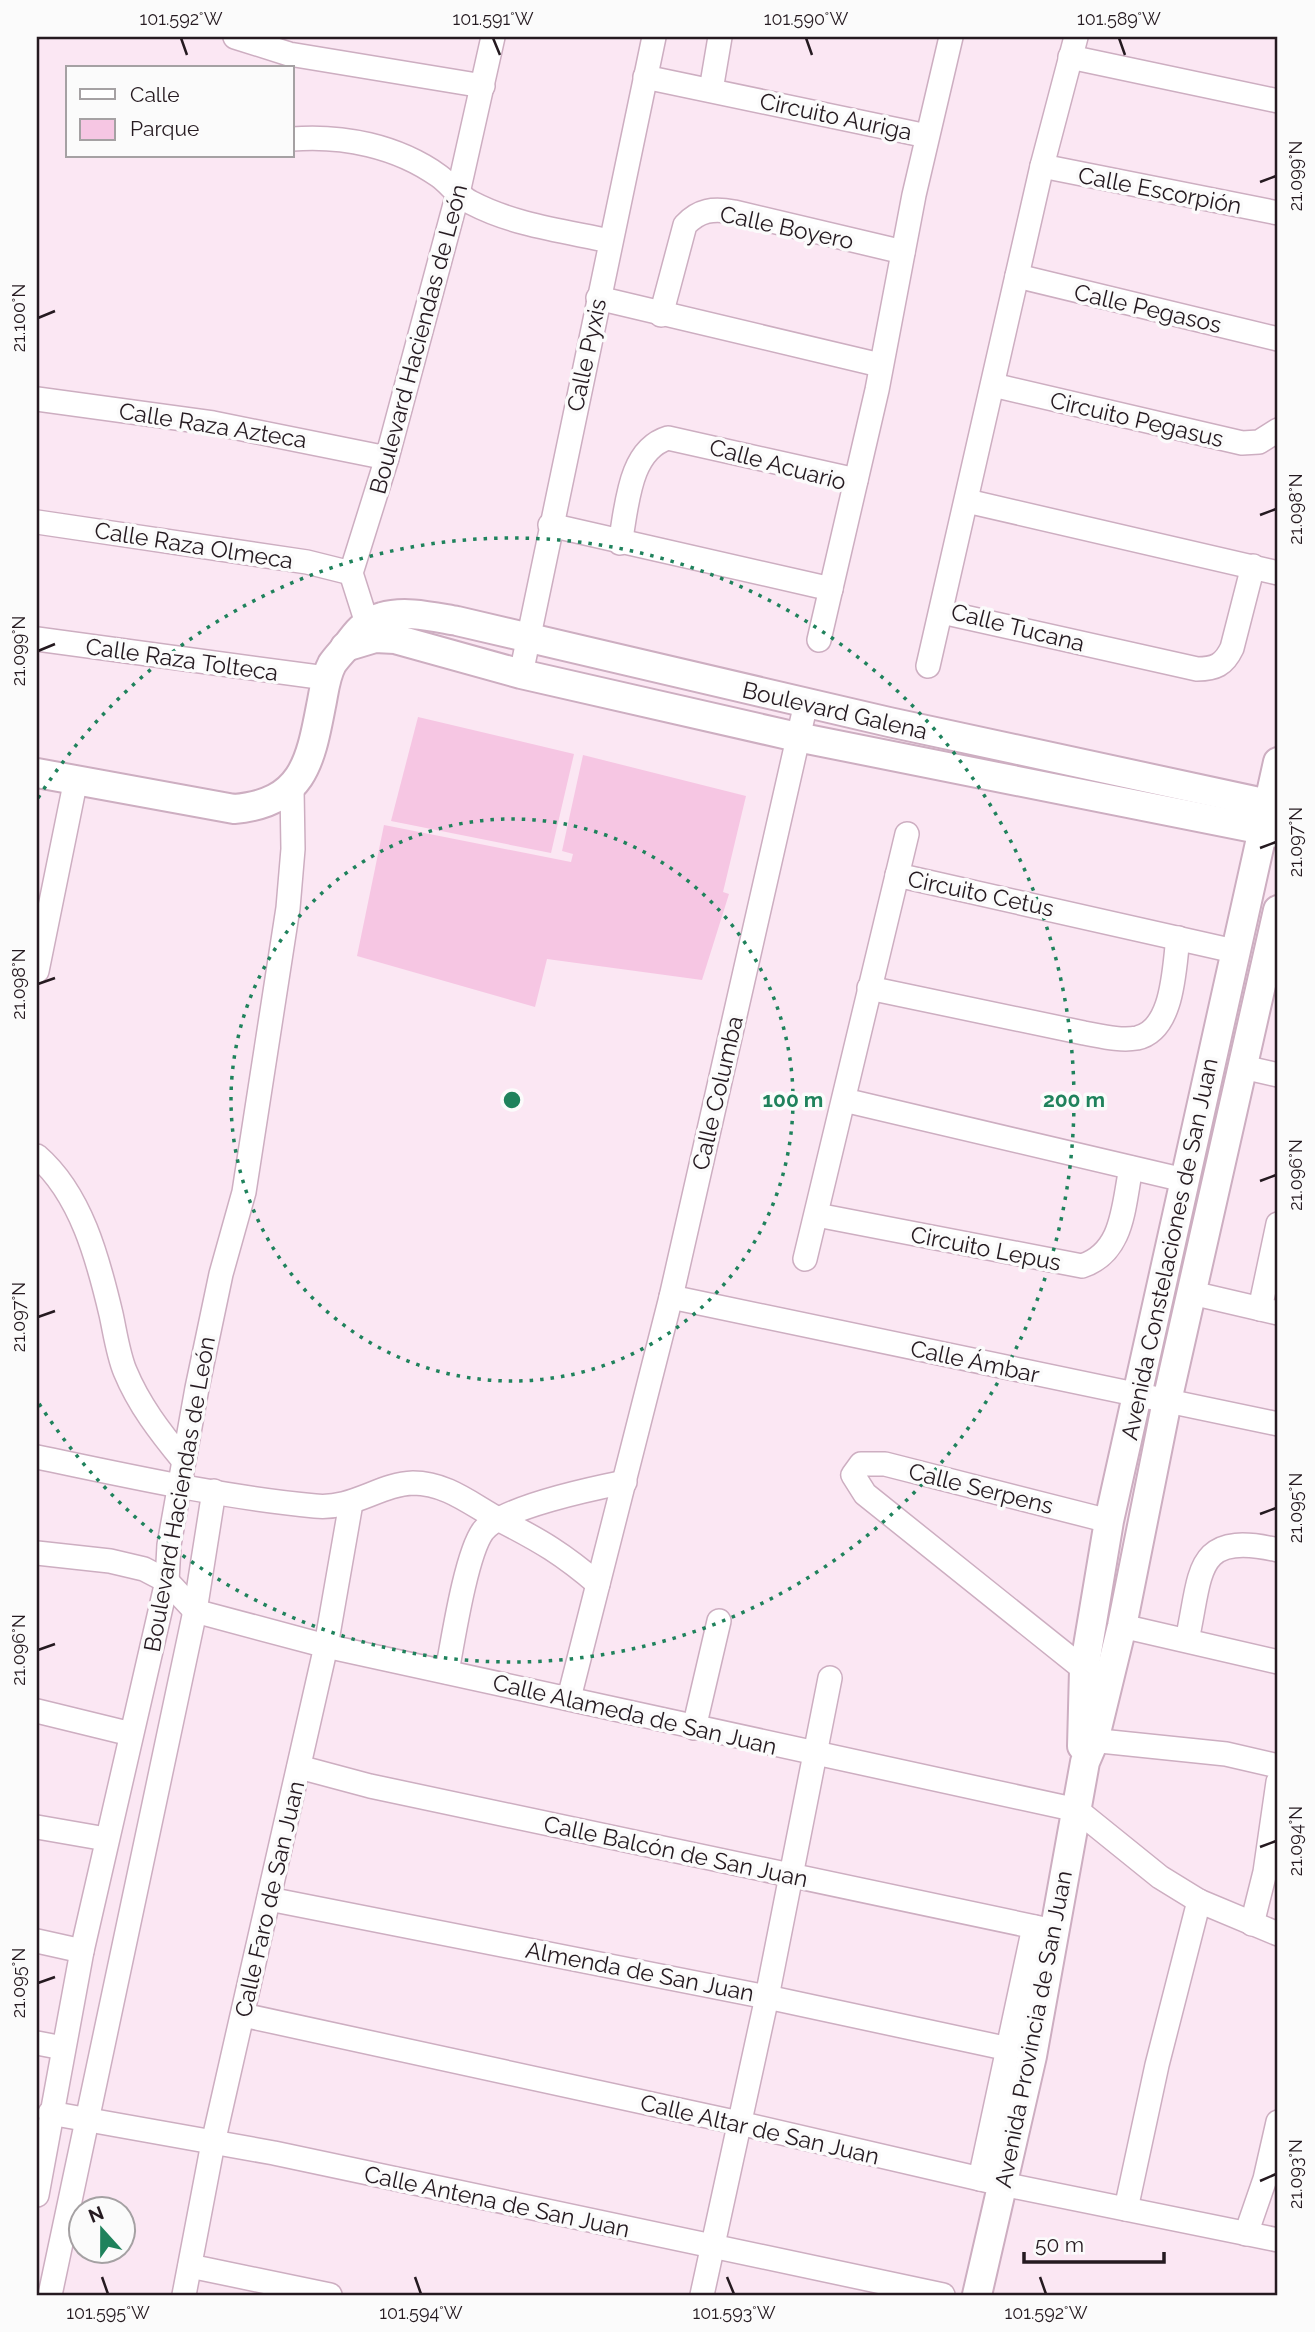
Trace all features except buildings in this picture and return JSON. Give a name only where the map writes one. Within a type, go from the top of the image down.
[{"type":"street","points":[[234,37],[291,45],[483,86]]},
{"type":"street","name":"Boulevard Haciendas de León","points":[[351,573],[387,458],[458,193],[493,37]]},
{"type":"street","name":"Calle Pyxis","points":[[521,674],[526,639],[654,37]]},
{"type":"street","points":[[710,90],[720,37]]},
{"type":"street","name":"Circuito Auriga","points":[[645,77],[927,136],[951,37]]},
{"type":"street","points":[[1278,101],[1073,47],[1042,166],[967,500],[1278,573]]},
{"type":"street","points":[[856,480],[927,136]]},
{"type":"street","points":[[294,139],[339,139],[407,157],[440,177],[469,202],[506,217],[610,241]]},
{"type":"street","name":"Calle Escorpión","points":[[1042,166],[1278,213]]},
{"type":"street","name":"Calle Boyero","points":[[661,315],[685,225],[695,215],[704,212],[718,209],[734,212],[903,252]]},
{"type":"street","name":"Calle Pegasos","points":[[1017,276],[1278,339]]},
{"type":"street","points":[[598,298],[880,365]]},
{"type":"street","name":"Circuito Pegasus","points":[[993,385],[1241,443],[1259,442],[1278,430]]},
{"type":"street","name":"Calle Raza Azteca","points":[[37,399],[213,423],[387,458]]},
{"type":"street","name":"Calle Acuario","points":[[620,543],[636,467],[651,447],[668,438],[856,480],[819,639]]},
{"type":"street","name":"Calle Tucana","points":[[967,500],[942,612],[1196,669],[1210,669],[1227,660],[1233,648],[1253,566]]},
{"type":"street","name":"Calle Raza Olmeca","points":[[37,522],[282,558],[351,573]]},
{"type":"street","points":[[550,525],[831,589]]},
{"type":"street","points":[[37,773],[234,809],[256,807],[292,789],[314,744],[326,678],[332,664],[374,632],[351,573]]},
{"type":"street","points":[[928,666],[942,612]]},
{"type":"street","name":"Boulevard Galena","points":[[374,632],[457,621],[806,703],[1272,818]]},
{"type":"street","name":"Boulevard Galena","points":[[374,632],[521,674],[797,737],[1272,818]]},
{"type":"street","name":"Calle Raza Tolteca","points":[[37,639],[326,678]]},
{"type":"street","name":"Calle Columba","points":[[569,1698],[671,1297],[806,703]]},
{"type":"street","name":"Avenida Constelaciones de San Juan","points":[[1087,1747],[1084,1670],[1109,1521],[1234,951],[1272,818],[1278,762]]},
{"type":"street","points":[[37,971],[44,908],[76,779]]},
{"type":"street","name":"Boulevard Haciendas de León","points":[[37,2195],[39,2171],[82,1951],[167,1581],[183,1460],[220,1275],[244,1192],[288,908],[293,849],[292,789]]},
{"type":"street","points":[[897,875],[907,834]]},
{"type":"street","name":"Circuito Cetus","points":[[806,1259],[897,875],[1234,951]]},
{"type":"street","name":"Avenida Constelaciones de San Juan","points":[[1087,1747],[1107,1688],[1122,1626],[1167,1401],[1278,910]]},
{"type":"street","points":[[869,988],[1084,1033],[1119,1039],[1139,1037],[1152,1031],[1163,1016],[1178,938]]},
{"type":"street","points":[[1243,1067],[1278,1075]]},
{"type":"street","points":[[844,1100],[1184,1180]]},
{"type":"street","points":[[37,1157],[54,1173],[70,1197],[92,1247],[124,1369],[152,1422],[183,1460]]},
{"type":"street","name":"Circuito Lepus","points":[[817,1214],[1082,1266],[1099,1260],[1110,1249],[1118,1230],[1131,1168]]},
{"type":"street","points":[[1192,1293],[1269,1311],[1278,1224]]},
{"type":"street","name":"Calle Ámbar","points":[[671,1297],[1278,1424]]},
{"type":"street","points":[[37,1457],[263,1501],[327,1507],[351,1503],[412,1483],[437,1487],[466,1497],[499,1519],[551,1545],[598,1584]]},
{"type":"street","name":"Calle Serpens","points":[[1084,1670],[858,1488],[853,1475],[855,1470],[871,1462],[885,1464],[1109,1521]]},
{"type":"street","points":[[447,1672],[463,1591],[478,1539],[485,1529],[499,1519],[578,1492],[625,1482]]},
{"type":"street","name":"Boulevard Haciendas de León","points":[[50,2295],[195,1611],[214,1491]]},
{"type":"street","name":"Calle Faro de San Juan","points":[[184,2295],[213,2143],[326,1646],[351,1503]]},
{"type":"street","points":[[1187,1640],[1204,1563],[1212,1552],[1237,1543],[1278,1550]]},
{"type":"street","points":[[37,1552],[110,1561],[144,1569],[167,1581],[195,1611]]},
{"type":"street","name":"Calle Alameda de San Juan","points":[[195,1611],[326,1646],[1077,1810]]},
{"type":"street","points":[[694,1728],[719,1621]]},
{"type":"street","points":[[1122,1626],[1278,1662]]},
{"type":"street","points":[[1084,1670],[1107,1688]]},
{"type":"street","points":[[702,2295],[767,1997],[830,1678]]},
{"type":"street","points":[[37,1711],[131,1734]]},
{"type":"street","points":[[1087,1747],[1226,1754],[1278,1766]]},
{"type":"street","name":"Avenida Provincia de San Juan","points":[[977,2295],[991,2182],[1032,2056],[1044,1929],[1077,1810],[1087,1747]]},
{"type":"street","name":"Calle Balcón de San Juan","points":[[299,1767],[370,1786],[1044,1929]]},
{"type":"street","points":[[1252,1924],[1265,1872],[1278,1782]]},
{"type":"street","points":[[1077,1810],[1160,1877],[1199,1901],[1278,1934]]},
{"type":"street","points":[[37,1827],[106,1839]]},
{"type":"street","name":"Almenda de San Juan","points":[[269,1899],[767,1997],[1009,2049]]},
{"type":"street","points":[[1126,2209],[1157,2065],[1199,1901]]},
{"type":"street","points":[[991,2182],[1009,2049],[1044,1929]]},
{"type":"street","points":[[37,1941],[82,1951]]},
{"type":"street","name":"Calle Altar de San Juan","points":[[243,2015],[739,2123],[991,2182],[1278,2240]]},
{"type":"street","points":[[37,2043],[63,2048]]},
{"type":"street","name":"Calle Antena de San Juan","points":[[50,2113],[213,2143],[943,2295]]},
{"type":"street","points":[[1246,2234],[1265,2179],[1278,2122]]},
{"type":"street","points":[[190,2266],[330,2295]]},
{"type":"green space","points":[[418,717],[574,754],[551,853],[391,821]]},
{"type":"green space","points":[[583,755],[746,796],[723,892],[729,894],[702,980],[547,959],[535,1007],[357,956],[384,825],[571,862],[573,854],[562,851]]}]
